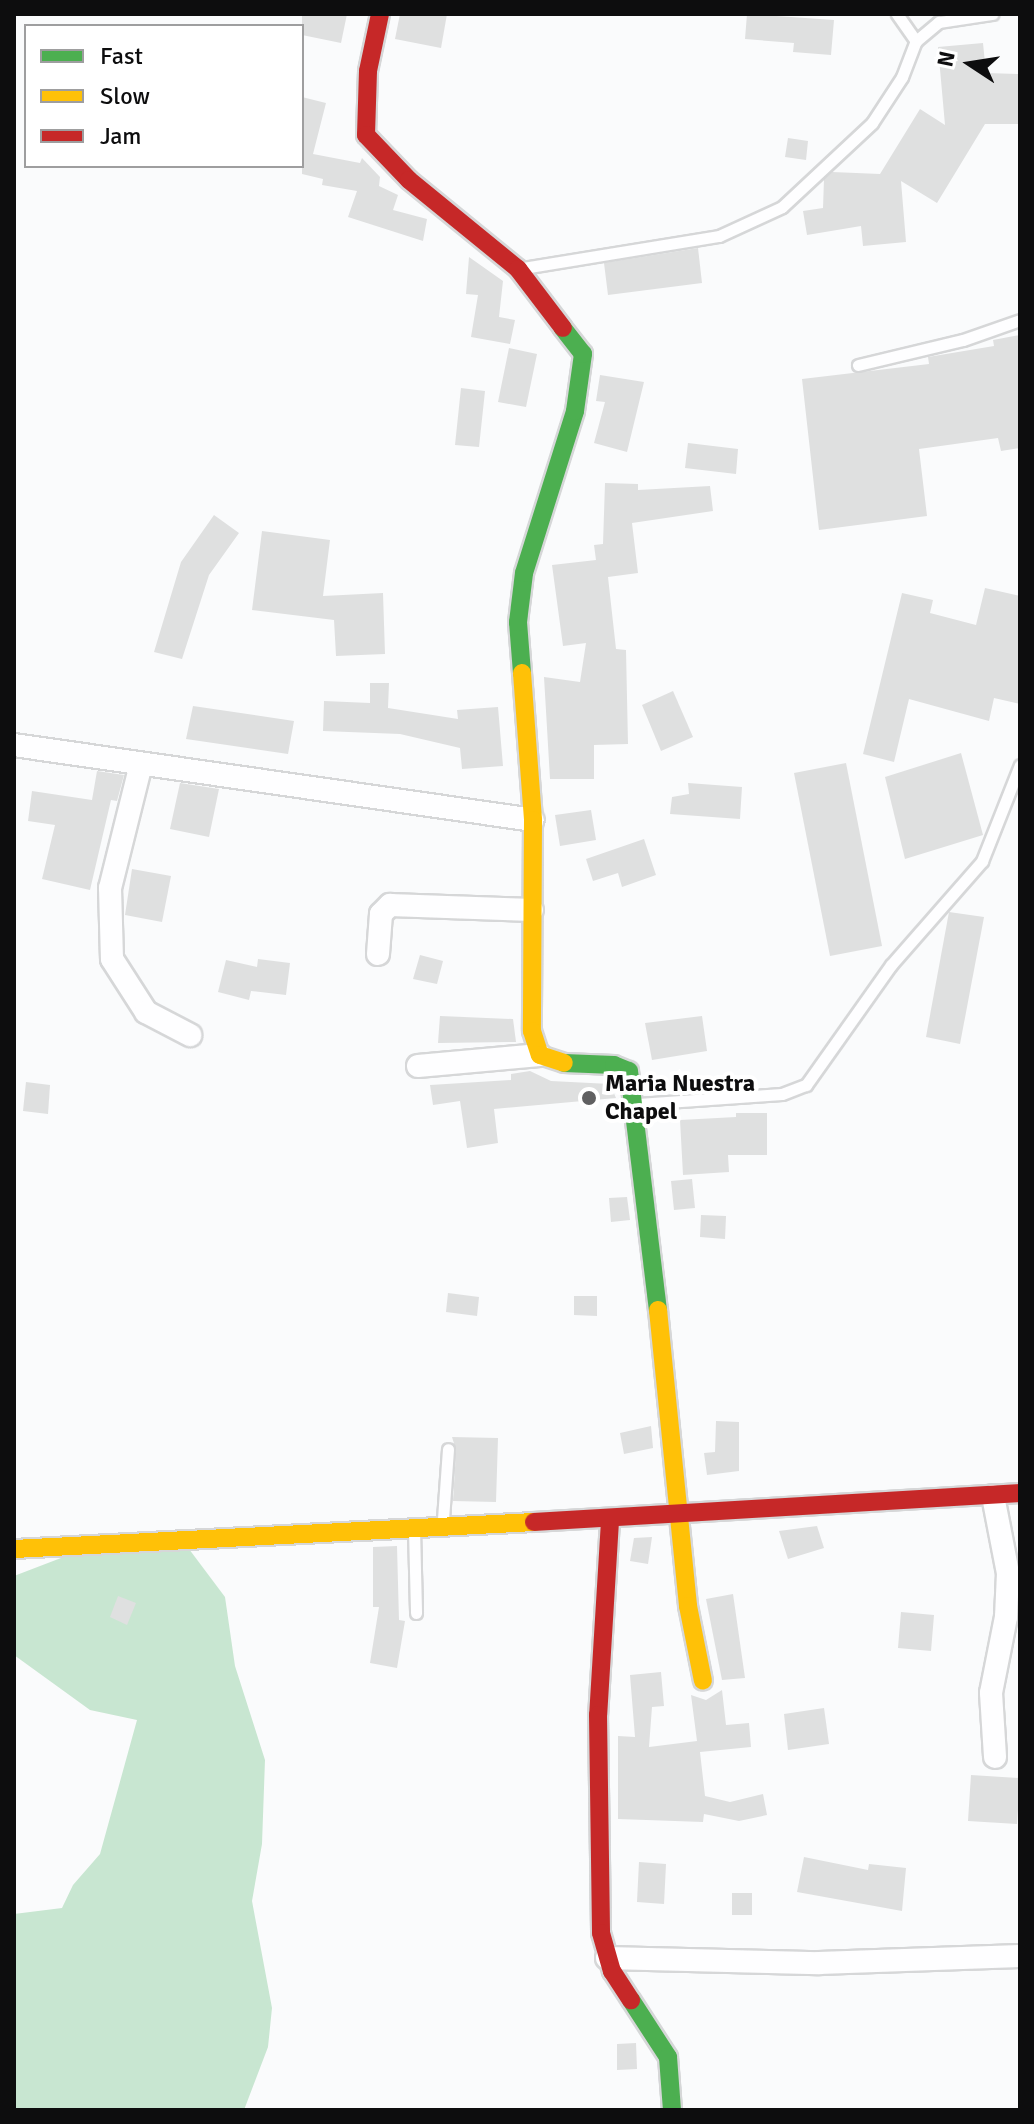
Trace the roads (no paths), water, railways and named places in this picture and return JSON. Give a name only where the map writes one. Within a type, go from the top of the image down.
[{"type":"street","points":[[380,14],[368,71],[366,135],[409,180],[518,269],[583,354],[575,411],[524,573],[518,622],[533,820],[532,1031],[540,1055]]},
{"type":"street","points":[[14,745],[533,820]]},
{"type":"street","points":[[141,764],[110,888],[112,959],[146,1012],[190,1035]]},
{"type":"street","points":[[378,954],[381,914],[390,905],[532,910]]},
{"type":"street","points":[[418,1066],[540,1055],[552,1062],[614,1065],[629,1071],[637,1104],[688,1606],[703,1681]]},
{"type":"street","points":[[14,1549],[414,1525],[610,1521],[679,1512],[1020,1493]]},
{"type":"street","points":[[993,1496],[1008,1573],[1006,1617],[991,1693],[995,1757]]},
{"type":"street","points":[[610,1521],[598,1715],[599,1897],[607,1958],[668,2057],[672,2110]]},
{"type":"street","points":[[607,1958],[819,1963],[1020,1956]]},
{"type":"lane","points":[[897,14],[916,41]]},
{"type":"lane","points":[[518,269],[719,236],[782,207],[872,123],[902,77],[916,41],[939,22],[992,14]]},
{"type":"lane","points":[[858,365],[963,340],[1020,320]]},
{"type":"lane","points":[[637,1104],[782,1094],[806,1085],[891,965],[982,861],[1020,765]]},
{"type":"lane","points":[[443,1524],[448,1449]]},
{"type":"lane","points":[[414,1525],[416,1613]]},
{"type":"place","name":"Maria Nuestra Chapel","points":[[589,1098]]}]
